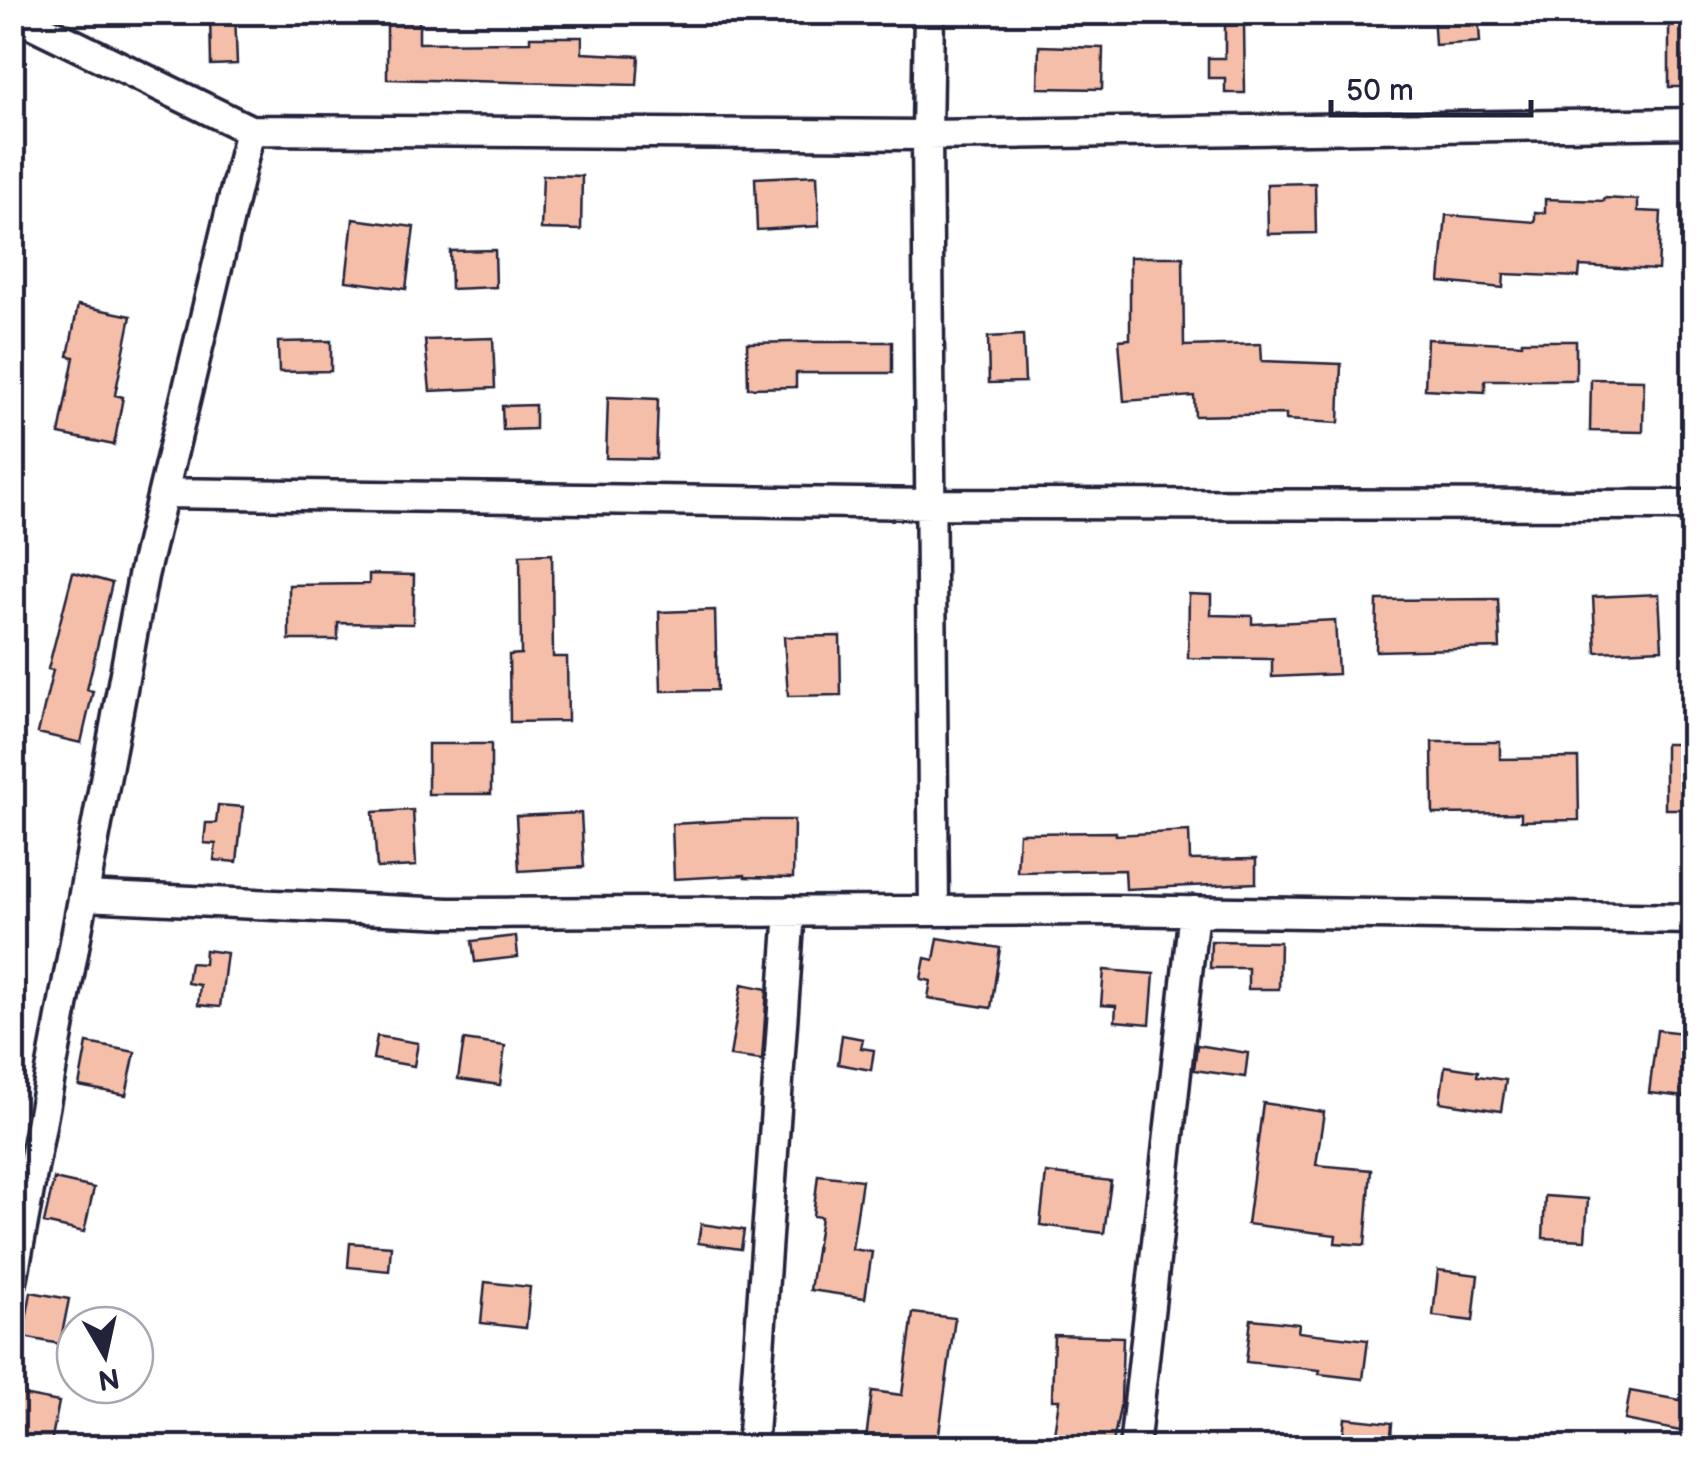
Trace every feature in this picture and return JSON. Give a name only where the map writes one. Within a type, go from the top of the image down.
[{"type":"street","points":[[929,12],[934,910]]},
{"type":"street","points":[[12,14],[250,130],[927,136],[1694,123]]},
{"type":"street","points":[[12,1281],[143,576],[250,130]]},
{"type":"street","points":[[163,493],[932,504],[1694,504]]},
{"type":"street","points":[[84,896],[449,913],[1194,911],[1694,919]]},
{"type":"street","points":[[752,1448],[790,911]]},
{"type":"street","points":[[1134,1448],[1194,911]]},
{"type":"building","points":[[210,12],[235,12],[237,64],[211,65]]},
{"type":"building","points":[[387,12],[419,12],[419,43],[530,42],[530,37],[582,37],[582,53],[639,56],[637,85],[387,79]]},
{"type":"building","points":[[1433,12],[1478,12],[1480,42],[1435,45]]},
{"type":"building","points":[[1669,23],[1694,23],[1694,87],[1669,87]]},
{"type":"building","points":[[1225,25],[1244,25],[1245,93],[1225,93],[1225,78],[1208,78],[1208,58],[1225,58]]},
{"type":"building","points":[[1039,46],[1103,48],[1102,89],[1038,88]]},
{"type":"building","points":[[543,175],[582,176],[581,230],[541,229]]},
{"type":"building","points":[[817,175],[819,226],[757,230],[755,178]]},
{"type":"building","points":[[1315,183],[1316,233],[1268,234],[1267,184]]},
{"type":"building","points":[[1545,199],[1638,200],[1638,211],[1661,212],[1658,270],[1580,266],[1579,277],[1504,274],[1503,288],[1440,282],[1446,215],[1535,222],[1535,212],[1545,213]]},
{"type":"building","points":[[353,219],[414,227],[406,289],[346,281]]},
{"type":"building","points":[[495,250],[496,287],[451,289],[450,251]]},
{"type":"building","points":[[1130,257],[1183,257],[1184,346],[1261,344],[1262,361],[1341,364],[1339,423],[1286,420],[1286,414],[1195,416],[1194,396],[1124,401],[1119,340],[1130,339]]},
{"type":"building","points":[[78,305],[131,316],[115,395],[123,397],[114,445],[59,434],[74,357],[68,356]]},
{"type":"building","points":[[1023,335],[1025,382],[989,383],[988,337]]},
{"type":"building","points":[[493,338],[495,388],[430,391],[425,340]]},
{"type":"building","points":[[1427,339],[1522,344],[1576,341],[1576,380],[1485,380],[1485,392],[1425,389]]},
{"type":"building","points":[[331,341],[331,371],[279,372],[278,342]]},
{"type":"building","points":[[892,342],[892,373],[796,373],[796,387],[748,388],[747,343]]},
{"type":"building","points":[[1591,379],[1644,380],[1643,432],[1590,431]]},
{"type":"building","points":[[608,397],[658,399],[656,459],[606,458]]},
{"type":"building","points":[[535,405],[535,429],[503,430],[502,406]]},
{"type":"building","points":[[552,554],[553,657],[567,657],[568,721],[510,722],[509,655],[521,654],[520,555]]},
{"type":"building","points":[[73,572],[112,583],[87,690],[93,691],[81,743],[38,733],[53,670],[48,669]]},
{"type":"building","points":[[369,574],[414,575],[413,624],[338,623],[338,640],[289,640],[289,585],[369,584]]},
{"type":"building","points":[[1189,594],[1211,595],[1211,615],[1252,616],[1252,624],[1335,620],[1338,674],[1272,677],[1272,659],[1188,658]]},
{"type":"building","points":[[1659,594],[1662,649],[1596,652],[1593,597]]},
{"type":"building","points":[[1498,599],[1500,648],[1376,651],[1377,600]]},
{"type":"building","points":[[715,610],[717,690],[661,691],[659,612]]},
{"type":"building","points":[[840,636],[841,695],[788,696],[784,637]]},
{"type":"building","points":[[1432,742],[1500,742],[1500,759],[1578,758],[1579,820],[1521,821],[1521,813],[1433,814]]},
{"type":"building","points":[[428,744],[491,744],[491,794],[428,794]]},
{"type":"building","points":[[1665,744],[1694,744],[1694,809],[1665,809]]},
{"type":"building","points":[[218,805],[243,807],[237,862],[214,860],[216,844],[204,843],[206,823],[216,823]]},
{"type":"building","points":[[413,810],[416,866],[377,868],[373,812]]},
{"type":"building","points":[[581,813],[584,867],[519,871],[516,816]]},
{"type":"building","points":[[794,820],[793,878],[745,875],[674,879],[672,824]]},
{"type":"building","points":[[1189,831],[1190,860],[1256,859],[1256,883],[1126,889],[1125,870],[1017,872],[1019,833],[1116,835]]},
{"type":"building","points":[[516,936],[518,957],[475,962],[472,941]]},
{"type":"building","points":[[938,938],[1000,948],[991,1008],[928,998],[931,981],[921,979],[925,958],[934,960]]},
{"type":"building","points":[[1211,941],[1280,942],[1279,989],[1248,989],[1248,968],[1210,968]]},
{"type":"building","points":[[205,950],[227,953],[220,1007],[198,1005],[200,985],[187,983],[190,963],[204,964]]},
{"type":"building","points":[[1104,970],[1154,974],[1150,1024],[1115,1021],[1116,1006],[1101,1005]]},
{"type":"building","points":[[742,984],[767,989],[762,1060],[730,1056]]},
{"type":"building","points":[[1657,1030],[1694,1034],[1694,1098],[1649,1093]]},
{"type":"building","points":[[842,1035],[863,1039],[861,1048],[874,1050],[871,1070],[838,1064]]},
{"type":"building","points":[[377,1036],[418,1043],[414,1066],[373,1059]]},
{"type":"building","points":[[464,1040],[505,1046],[500,1085],[458,1079]]},
{"type":"building","points":[[87,1043],[135,1052],[126,1095],[79,1086]]},
{"type":"building","points":[[1197,1045],[1248,1053],[1245,1077],[1194,1070]]},
{"type":"building","points":[[1445,1066],[1506,1080],[1501,1111],[1440,1102]]},
{"type":"building","points":[[1263,1103],[1324,1112],[1316,1165],[1371,1170],[1365,1245],[1335,1243],[1336,1235],[1247,1224]]},
{"type":"building","points":[[1046,1173],[1111,1181],[1104,1233],[1040,1225]]},
{"type":"building","points":[[818,1175],[862,1180],[852,1249],[872,1252],[865,1298],[810,1290],[821,1217],[813,1216]]},
{"type":"building","points":[[54,1179],[94,1188],[84,1232],[44,1223]]},
{"type":"building","points":[[1545,1196],[1588,1199],[1585,1240],[1543,1238]]},
{"type":"building","points":[[701,1224],[744,1230],[741,1249],[698,1243]]},
{"type":"building","points":[[350,1243],[391,1246],[389,1271],[348,1267]]},
{"type":"building","points":[[1438,1270],[1478,1275],[1473,1321],[1433,1316]]},
{"type":"building","points":[[485,1282],[530,1287],[526,1328],[481,1323]]},
{"type":"building","points":[[31,1292],[69,1299],[68,1305],[55,1305],[55,1343],[23,1337]]},
{"type":"building","points":[[913,1313],[955,1318],[937,1448],[865,1448],[872,1391],[902,1395]]},
{"type":"building","points":[[1251,1319],[1299,1324],[1298,1332],[1368,1340],[1363,1379],[1246,1362]]},
{"type":"building","points":[[1054,1335],[1123,1337],[1121,1402],[1112,1448],[1052,1448],[1059,1400],[1052,1400]]},
{"type":"building","points":[[1630,1391],[1685,1401],[1680,1431],[1625,1420]]},
{"type":"building","points":[[12,1393],[58,1405],[50,1448],[12,1440]]},
{"type":"building","points":[[1345,1418],[1392,1423],[1390,1448],[1342,1448]]}]
